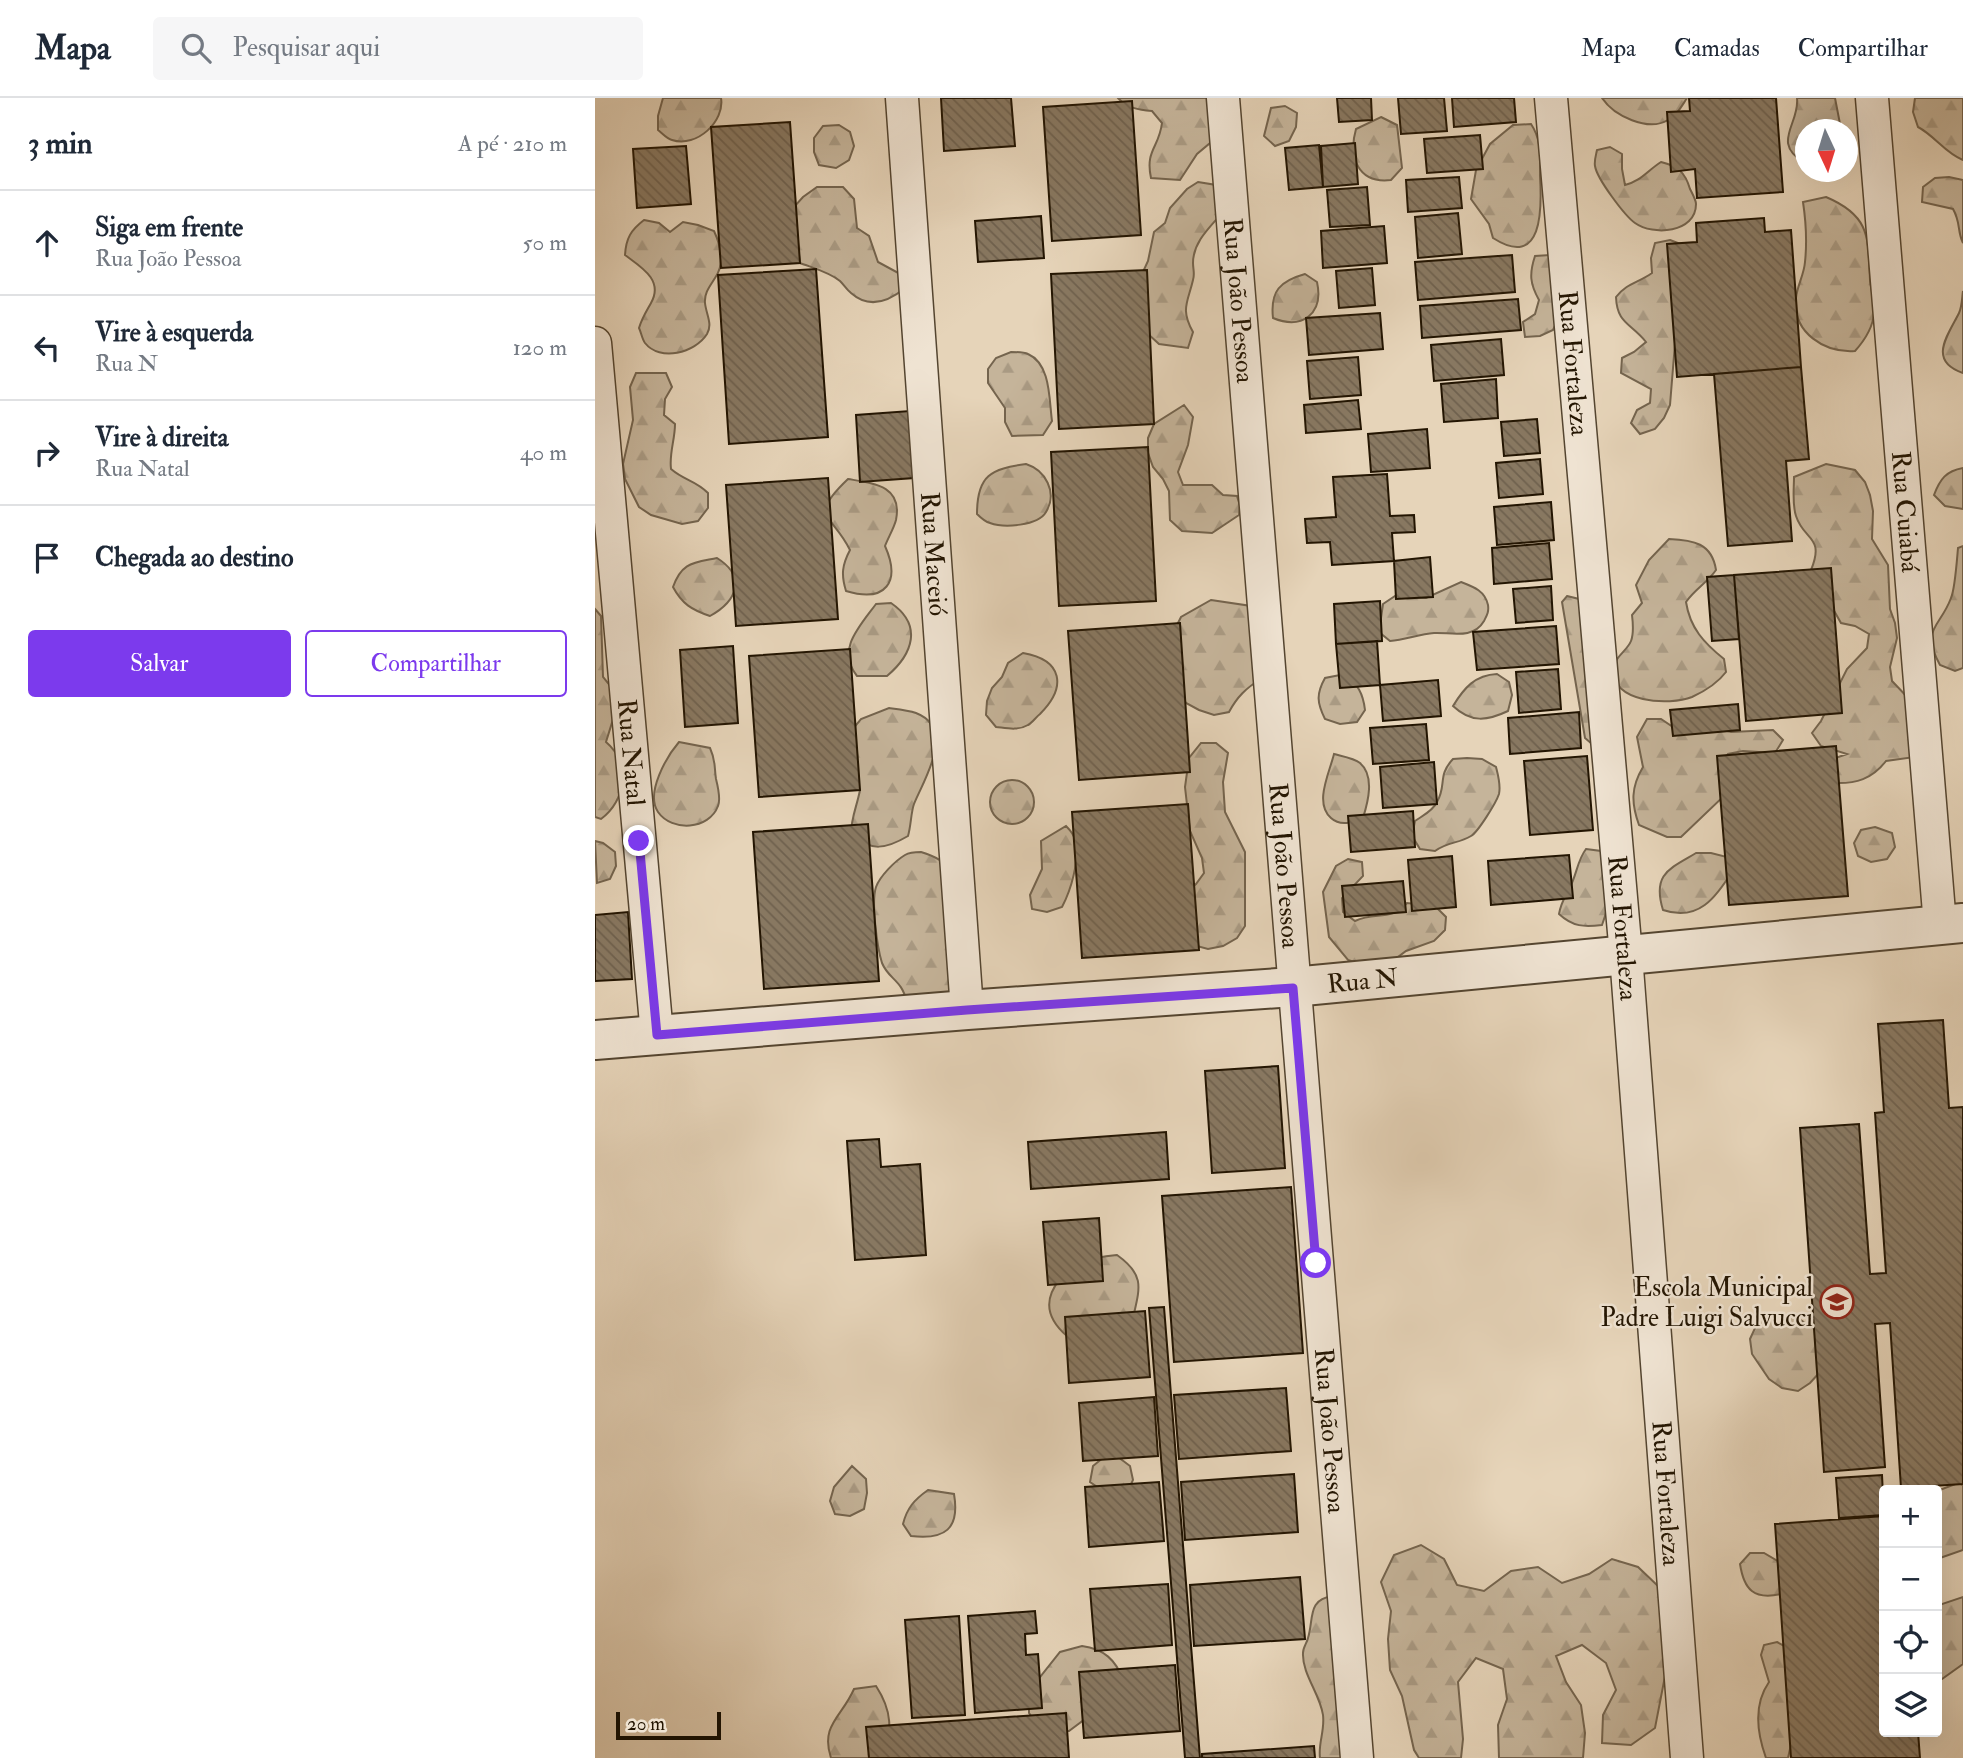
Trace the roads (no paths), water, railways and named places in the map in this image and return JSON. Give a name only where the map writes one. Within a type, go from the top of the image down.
[{"type":"street","name":"Rua Maceió","points":[[902,98],[967,1010]]},
{"type":"street","name":"Rua João Pessoa","points":[[1223,98],[1357,1758]]},
{"type":"street","name":"Rua Fortaleza","points":[[1551,98],[1626,955],[1687,1758]]},
{"type":"street","name":"Rua Cuiabá","points":[[1872,98],[1951,924]]},
{"type":"street","name":"Rua Natal","points":[[595,344],[657,1035]]},
{"type":"street","name":"Rua N","points":[[595,1040],[967,1010],[1293,988],[1951,924]]},
{"type":"place","name":"Escola Municipal Padre Luigi Salvucci","points":[[1837,1302]]}]
